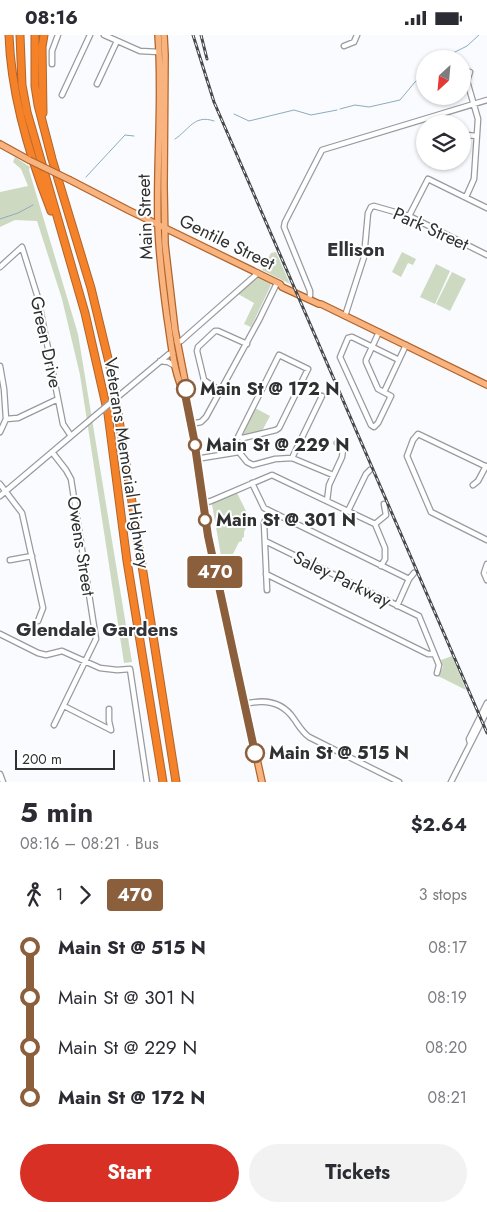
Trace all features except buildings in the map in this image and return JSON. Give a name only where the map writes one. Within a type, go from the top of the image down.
[{"type":"highway","points":[[9,35],[12,75],[26,137],[42,189],[70,261]]},
{"type":"highway","name":"Veterans Memorial Highway","points":[[20,35],[22,85],[26,112],[85,313],[108,414],[127,561],[163,782]]},
{"type":"highway","name":"Veterans Memorial Highway","points":[[35,35],[38,105],[91,288],[112,375],[176,782]]},
{"type":"highway","points":[[43,126],[42,47],[44,35]]},
{"type":"main road","name":"Main Street","points":[[158,35],[158,225],[173,353],[181,387],[185,394]]},
{"type":"main road","name":"Main Street","points":[[164,35],[164,228],[177,342],[186,386],[185,394],[211,551],[262,782]]},
{"type":"main road","name":"Gentile Street","points":[[0,145],[164,228],[278,283],[310,296],[320,301],[321,304]]},
{"type":"main road","name":"Gentile Street","points":[[278,283],[282,287],[487,385]]},
{"type":"main road","points":[[168,320],[172,328],[174,340],[177,342]]},
{"type":"street","points":[[52,64],[52,51],[58,35]]},
{"type":"street","points":[[62,95],[90,35]]},
{"type":"street","points":[[104,35],[140,51],[159,52]]},
{"type":"street","points":[[344,46],[354,42],[357,35]]},
{"type":"street","points":[[97,83],[117,41]]},
{"type":"street","points":[[466,197],[474,179],[478,119],[471,94]]},
{"type":"street","points":[[310,296],[310,291],[284,227],[322,150],[487,100]]},
{"type":"street","points":[[471,135],[476,135]]},
{"type":"street","points":[[409,216],[428,179],[487,207]]},
{"type":"street","name":"Park Street","points":[[345,316],[364,257],[368,213],[371,207],[374,206],[409,216],[487,255]]},
{"type":"street","name":"Green Drive","points":[[0,267],[22,247],[38,298],[63,424],[71,436]]},
{"type":"street","points":[[177,342],[182,341],[258,273]]},
{"type":"street","points":[[191,424],[204,420],[278,283]]},
{"type":"street","points":[[220,391],[204,380],[197,351],[198,347],[215,331],[247,343]]},
{"type":"street","points":[[379,332],[372,347],[366,360],[378,389],[391,396],[378,423],[374,427],[370,425],[340,357],[342,351],[349,337],[372,347],[399,360]]},
{"type":"street","points":[[384,392],[406,345]]},
{"type":"street","points":[[0,496],[160,361],[173,353]]},
{"type":"street","points":[[230,453],[279,355],[308,369],[280,428],[242,438],[239,437]]},
{"type":"street","points":[[160,361],[168,362],[176,367]]},
{"type":"street","points":[[0,366],[6,419],[0,432]]},
{"type":"street","points":[[292,458],[322,396]]},
{"type":"street","points":[[6,419],[18,418],[58,399]]},
{"type":"street","points":[[473,485],[478,481],[486,466],[418,434],[407,456],[431,512],[487,541]]},
{"type":"street","points":[[327,501],[329,485],[342,457],[343,450],[337,443]]},
{"type":"street","name":"Owens Street","points":[[52,452],[66,470],[70,479],[96,632],[95,645],[54,725]]},
{"type":"street","points":[[196,459],[239,452],[247,462],[253,465],[275,459],[292,458],[333,475]]},
{"type":"street","points":[[348,511],[370,470]]},
{"type":"street","points":[[202,503],[272,475],[374,524],[385,547],[385,559],[381,566]]},
{"type":"street","points":[[252,483],[262,506],[269,511],[409,579]]},
{"type":"street","points":[[0,484],[22,513],[43,608],[38,621]]},
{"type":"street","points":[[374,524],[386,515],[384,504]]},
{"type":"street","points":[[267,590],[264,523],[269,511]]},
{"type":"street","name":"Saley Parkway","points":[[265,541],[419,616],[434,654]]},
{"type":"street","points":[[10,560],[32,556]]},
{"type":"street","points":[[487,564],[484,573],[487,580]]},
{"type":"street","points":[[397,606],[409,579],[414,573]]},
{"type":"street","points":[[266,574],[428,654],[434,654],[439,665],[437,673]]},
{"type":"street","points":[[0,634],[38,653],[46,655],[62,651],[108,670],[130,669],[147,782]]},
{"type":"street","points":[[245,704],[266,701],[281,706],[291,715],[304,734],[399,782]]},
{"type":"street","points":[[470,743],[469,739],[487,703]]},
{"type":"street","points":[[64,706],[111,730],[108,721],[109,709]]},
{"type":"street","points":[[451,782],[487,711]]},
{"type":"street","points":[[0,774],[4,782]]},
{"type":"green space","points":[[15,157],[30,167],[29,170],[78,334],[132,662],[124,663],[80,375],[62,299],[37,221],[15,220],[0,227],[0,192],[28,186],[21,169],[13,162]]},
{"type":"green space","points":[[276,252],[290,284],[262,270],[271,253]]},
{"type":"green space","points":[[402,252],[416,259],[413,265],[408,263],[401,277],[392,272]]},
{"type":"green space","points":[[436,264],[450,271],[435,304],[420,297]]},
{"type":"green space","points":[[452,272],[466,279],[450,311],[436,304]]},
{"type":"green space","points":[[257,277],[271,285],[251,327],[244,324],[254,303],[238,294]]},
{"type":"green space","points":[[255,408],[270,416],[262,431],[243,435]]},
{"type":"green space","points":[[237,493],[250,519],[244,532],[244,537],[239,542],[231,558],[221,556],[212,504]]},
{"type":"green space","points":[[452,656],[466,690],[438,676],[443,667],[441,660]]},
{"type":"waterway","points":[[459,50],[467,46],[479,35]]},
{"type":"waterway","points":[[340,109],[355,105],[369,107],[400,100],[416,81]]},
{"type":"waterway","points":[[234,114],[249,121],[294,110],[311,115],[337,110]]},
{"type":"waterway","points":[[175,139],[197,121],[207,119],[214,121]]},
{"type":"waterway","points":[[86,177],[125,135],[134,136]]},
{"type":"waterway","points":[[0,219],[18,213],[33,205]]},
{"type":"railway","points":[[193,35],[214,102],[487,733]]},
{"type":"railway","points":[[201,35],[207,59]]},
{"type":"bus line","name":"470","points":[[186,389],[185,394],[194,439],[205,523],[255,753]]},
{"type":"place","name":"Main St @ 172 N","points":[[186,389]]},
{"type":"place","name":"Main St @ 229 N","points":[[195,445]]},
{"type":"place","name":"Main St @ 301 N","points":[[205,520]]},
{"type":"place","name":"Main St @ 515 N","points":[[255,753]]},
{"type":"district","name":"Ellison","points":[[356,249]]},
{"type":"district","name":"Glendale Gardens","points":[[97,629]]}]
